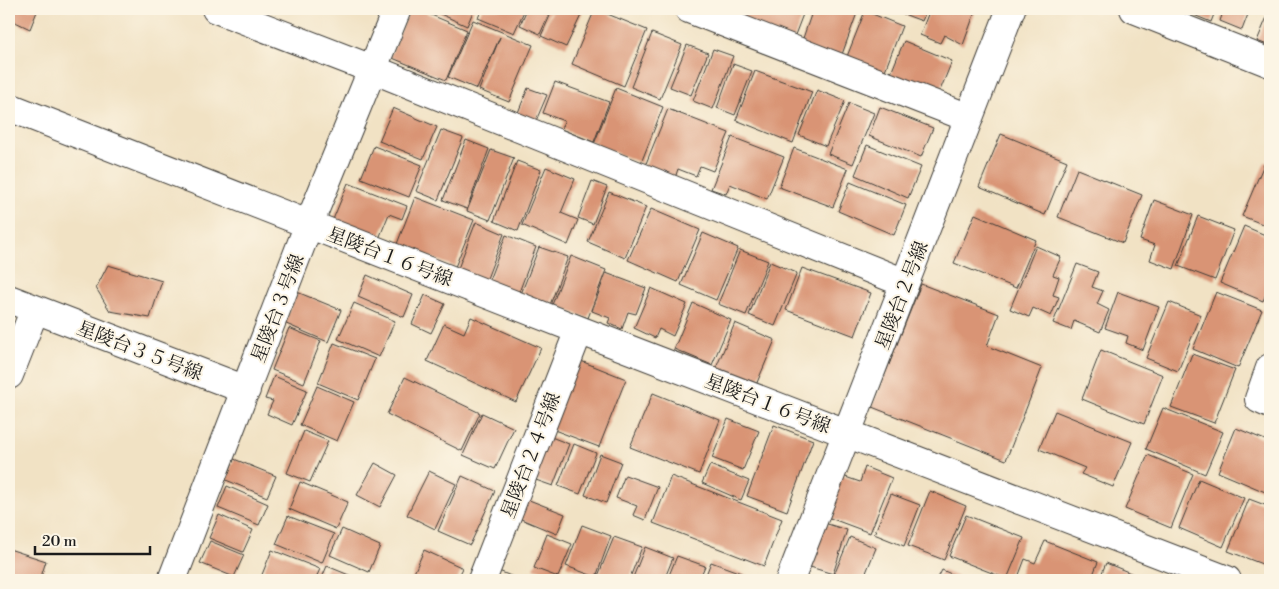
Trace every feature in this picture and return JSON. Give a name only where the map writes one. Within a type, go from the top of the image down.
[{"type":"street","points":[[216,9],[372,69],[906,283]]},
{"type":"street","name":"星陵台３号線","points":[[172,580],[309,224],[397,9]]},
{"type":"street","points":[[689,9],[969,118]]},
{"type":"street","name":"星陵台２号線","points":[[790,580],[1011,9]]},
{"type":"street","points":[[1134,9],[1270,63]]},
{"type":"street","name":"星陵台１６号線","points":[[9,107],[579,330],[1227,580]]},
{"type":"street","name":"星陵台３５号線","points":[[9,299],[246,390]]},
{"type":"street","points":[[9,375],[35,309]]},
{"type":"street","name":"星陵台２４号線","points":[[482,580],[579,330]]},
{"type":"street","points":[[1270,368],[1259,399],[1270,404]]},
{"type":"building","points":[[9,9],[38,9],[30,29],[9,19]]},
{"type":"building","points":[[410,9],[417,9],[467,30],[446,80],[390,57]]},
{"type":"building","points":[[437,9],[474,9],[467,26],[436,12]]},
{"type":"building","points":[[482,9],[525,9],[514,33],[478,18]]},
{"type":"building","points":[[527,9],[551,10],[540,34],[520,25]]},
{"type":"building","points":[[553,9],[584,9],[566,47],[541,36]]},
{"type":"building","points":[[595,9],[647,30],[624,86],[572,64]]},
{"type":"building","points":[[740,9],[805,9],[790,48],[733,25]]},
{"type":"building","points":[[813,9],[846,9],[857,13],[840,60],[800,47]]},
{"type":"building","points":[[890,9],[927,9],[922,21]]},
{"type":"building","points":[[930,9],[968,9],[975,12],[963,45],[944,35],[940,43],[920,35]]},
{"type":"building","points":[[1191,9],[1216,9],[1211,22],[1189,13]]},
{"type":"building","points":[[1224,9],[1250,9],[1242,30],[1220,21]]},
{"type":"building","points":[[1270,10],[1270,46],[1257,41]]},
{"type":"building","points":[[865,11],[902,26],[884,73],[846,59]]},
{"type":"building","points":[[473,20],[533,45],[509,102],[479,90],[500,37],[477,89],[448,77]]},
{"type":"building","points":[[652,33],[682,45],[660,99],[631,87]]},
{"type":"building","points":[[904,41],[952,61],[937,98],[889,78]]},
{"type":"building","points":[[687,45],[708,53],[691,95],[670,87]]},
{"type":"building","points":[[713,49],[733,56],[713,109],[693,101]]},
{"type":"building","points":[[733,64],[752,71],[735,115],[717,108]]},
{"type":"building","points":[[755,71],[812,92],[793,143],[736,120]]},
{"type":"building","points":[[555,82],[609,102],[594,142],[561,129],[564,121],[543,113]]},
{"type":"building","points":[[528,88],[547,95],[535,123],[517,115]]},
{"type":"building","points":[[616,88],[663,107],[641,163],[594,144]]},
{"type":"building","points":[[817,90],[845,101],[826,146],[799,135]]},
{"type":"building","points":[[849,103],[874,113],[853,164],[828,154]]},
{"type":"building","points":[[880,107],[933,128],[921,157],[869,136]]},
{"type":"building","points":[[393,108],[437,127],[423,159],[379,141]]},
{"type":"building","points":[[668,109],[729,133],[713,171],[700,166],[696,176],[678,169],[675,178],[645,166]]},
{"type":"building","points":[[441,130],[463,138],[438,200],[416,191]]},
{"type":"building","points":[[1001,134],[1067,161],[1045,215],[979,187]]},
{"type":"building","points":[[732,137],[784,157],[767,199],[730,184],[726,194],[711,189]]},
{"type":"building","points":[[466,140],[489,149],[467,209],[443,200]]},
{"type":"building","points":[[867,145],[921,167],[908,198],[855,175]]},
{"type":"building","points":[[374,146],[422,165],[409,197],[361,178]]},
{"type":"building","points":[[794,148],[848,169],[833,207],[779,187]]},
{"type":"building","points":[[491,150],[514,158],[490,220],[467,211]]},
{"type":"building","points":[[517,161],[541,170],[518,231],[494,221]]},
{"type":"building","points":[[1265,162],[1270,164],[1270,227],[1242,216]]},
{"type":"building","points":[[546,167],[575,179],[561,213],[578,220],[568,245],[522,225]]},
{"type":"building","points":[[1077,169],[1142,195],[1123,243],[1058,217]]},
{"type":"building","points":[[592,181],[607,187],[593,224],[578,218]]},
{"type":"building","points":[[850,182],[906,205],[894,235],[838,211]]},
{"type":"building","points":[[348,183],[407,206],[402,219],[389,214],[378,241],[332,222]]},
{"type":"building","points":[[609,192],[646,207],[625,258],[588,242]]},
{"type":"building","points":[[415,197],[474,220],[455,267],[397,244]]},
{"type":"building","points":[[1154,200],[1193,215],[1174,269],[1150,260],[1155,245],[1140,240]]},
{"type":"building","points":[[651,209],[700,230],[678,282],[628,260]]},
{"type":"building","points":[[975,214],[1036,240],[1016,288],[954,263]]},
{"type":"building","points":[[1198,216],[1234,230],[1215,280],[1178,266]]},
{"type":"building","points":[[476,222],[504,234],[486,281],[457,271]]},
{"type":"building","points":[[1244,226],[1270,237],[1270,284],[1263,301],[1220,283]]},
{"type":"building","points":[[703,233],[738,248],[716,300],[681,285]]},
{"type":"building","points":[[506,235],[536,247],[518,295],[488,283]]},
{"type":"building","points":[[1036,246],[1061,257],[1053,275],[1059,277],[1053,295],[1059,297],[1051,316],[1033,308],[1029,317],[1010,309]]},
{"type":"building","points":[[539,247],[568,257],[550,305],[521,294]]},
{"type":"building","points":[[740,250],[768,261],[746,315],[718,304]]},
{"type":"building","points":[[571,256],[606,270],[588,318],[552,305]]},
{"type":"building","points":[[770,262],[797,273],[775,326],[749,315]]},
{"type":"building","points":[[1077,264],[1098,272],[1092,287],[1103,291],[1097,304],[1109,310],[1100,332],[1074,321],[1071,330],[1053,323]]},
{"type":"building","points":[[108,265],[162,281],[150,318],[110,311],[96,288]]},
{"type":"building","points":[[802,268],[871,293],[855,336],[786,310]]},
{"type":"building","points":[[606,273],[646,288],[636,314],[628,312],[622,329],[608,323],[610,318],[592,311]]},
{"type":"building","points":[[367,275],[413,295],[404,317],[358,297]]},
{"type":"building","points":[[921,284],[999,314],[987,346],[1042,368],[1006,460],[872,407]]},
{"type":"building","points":[[651,288],[687,304],[673,336],[659,329],[655,338],[634,328]]},
{"type":"building","points":[[297,292],[341,310],[328,342],[284,323]]},
{"type":"building","points":[[1118,292],[1159,307],[1143,350],[1126,343],[1128,336],[1105,328]]},
{"type":"building","points":[[1216,292],[1262,310],[1238,368],[1193,349]]},
{"type":"building","points":[[425,295],[445,304],[431,333],[412,324]]},
{"type":"building","points":[[1169,302],[1201,315],[1178,371],[1146,358]]},
{"type":"building","points":[[354,303],[395,321],[379,357],[338,339]]},
{"type":"building","points":[[693,303],[731,320],[712,365],[674,349]]},
{"type":"building","points":[[471,317],[541,348],[516,402],[427,361],[444,324],[464,333]]},
{"type":"building","points":[[735,323],[775,340],[756,385],[716,368]]},
{"type":"building","points":[[289,328],[321,341],[304,383],[272,370]]},
{"type":"building","points":[[334,343],[375,359],[358,400],[318,383]]},
{"type":"building","points":[[1101,350],[1163,375],[1144,424],[1082,399]]},
{"type":"building","points":[[1192,354],[1235,370],[1214,423],[1171,407]]},
{"type":"building","points":[[576,359],[626,379],[599,447],[549,428]]},
{"type":"building","points":[[274,376],[307,390],[292,425],[267,414],[273,401],[265,399]]},
{"type":"building","points":[[405,377],[480,413],[462,451],[387,414]]},
{"type":"building","points":[[317,386],[354,402],[337,441],[300,425]]},
{"type":"building","points":[[653,393],[720,420],[699,474],[630,447]]},
{"type":"building","points":[[1163,408],[1223,432],[1205,474],[1146,449]]},
{"type":"building","points":[[1055,411],[1132,442],[1113,487],[1081,474],[1085,468],[1039,449]]},
{"type":"building","points":[[482,413],[514,428],[495,469],[463,455]]},
{"type":"building","points":[[728,419],[759,431],[743,470],[712,458]]},
{"type":"building","points":[[774,425],[813,440],[787,511],[747,496]]},
{"type":"building","points":[[1236,428],[1270,442],[1270,494],[1218,472]]},
{"type":"building","points":[[304,431],[328,441],[310,482],[287,473]]},
{"type":"building","points":[[546,435],[569,444],[553,486],[530,478]]},
{"type":"building","points":[[574,444],[596,453],[580,494],[558,486]]},
{"type":"building","points":[[600,454],[621,462],[606,503],[585,495]]},
{"type":"building","points":[[1148,455],[1193,474],[1171,528],[1125,509]]},
{"type":"building","points":[[234,459],[276,476],[267,497],[226,480]]},
{"type":"building","points":[[375,463],[397,475],[380,507],[357,495]]},
{"type":"building","points":[[710,465],[749,481],[741,500],[702,483]]},
{"type":"building","points":[[865,467],[892,478],[870,533],[819,514],[834,473],[860,482]]},
{"type":"building","points":[[429,471],[456,484],[435,529],[407,515]]},
{"type":"building","points":[[625,475],[658,487],[645,520],[633,515],[637,506],[616,498]]},
{"type":"building","points":[[462,476],[495,491],[470,545],[438,531]]},
{"type":"building","points":[[671,476],[782,519],[764,566],[653,523]]},
{"type":"building","points":[[1199,479],[1244,498],[1223,547],[1179,528]]},
{"type":"building","points":[[300,482],[348,502],[336,529],[289,509]]},
{"type":"building","points":[[227,486],[268,504],[259,525],[218,508]]},
{"type":"building","points":[[930,491],[966,506],[944,560],[908,546]]},
{"type":"building","points":[[891,494],[920,505],[904,546],[874,534]]},
{"type":"building","points":[[524,498],[565,514],[557,534],[516,517]]},
{"type":"building","points":[[1249,499],[1270,507],[1270,567],[1228,551]]},
{"type":"building","points":[[219,515],[253,530],[243,552],[209,538]]},
{"type":"building","points":[[966,515],[1024,538],[1007,579],[949,556]]},
{"type":"building","points":[[288,516],[334,534],[322,563],[276,544]]},
{"type":"building","points":[[821,522],[847,530],[833,574],[807,566]]},
{"type":"building","points":[[582,525],[611,536],[596,577],[566,566]]},
{"type":"building","points":[[342,529],[380,546],[369,572],[330,555]]},
{"type":"building","points":[[547,534],[572,544],[558,577],[534,568]]},
{"type":"building","points":[[614,537],[642,547],[629,580],[608,580],[598,576]]},
{"type":"building","points":[[850,537],[876,548],[863,580],[832,580]]},
{"type":"building","points":[[210,541],[244,555],[234,577],[200,563]]},
{"type":"building","points":[[1045,541],[1098,562],[1091,580],[1017,580],[1025,559],[1035,563]]},
{"type":"building","points":[[645,547],[673,558],[664,580],[632,580]]},
{"type":"building","points":[[9,549],[46,561],[40,580],[9,580]]},
{"type":"building","points":[[272,550],[320,569],[315,580],[268,580],[261,577]]},
{"type":"building","points":[[424,550],[463,568],[457,580],[411,580]]},
{"type":"building","points":[[677,556],[705,566],[699,580],[667,580]]},
{"type":"building","points":[[711,562],[760,580],[704,580]]},
{"type":"building","points":[[1106,563],[1148,580],[1099,580]]},
{"type":"building","points":[[327,566],[361,580],[321,580]]},
{"type":"building","points":[[942,570],[965,580],[937,580]]},
{"type":"building","points":[[499,571],[520,580],[496,580]]}]
